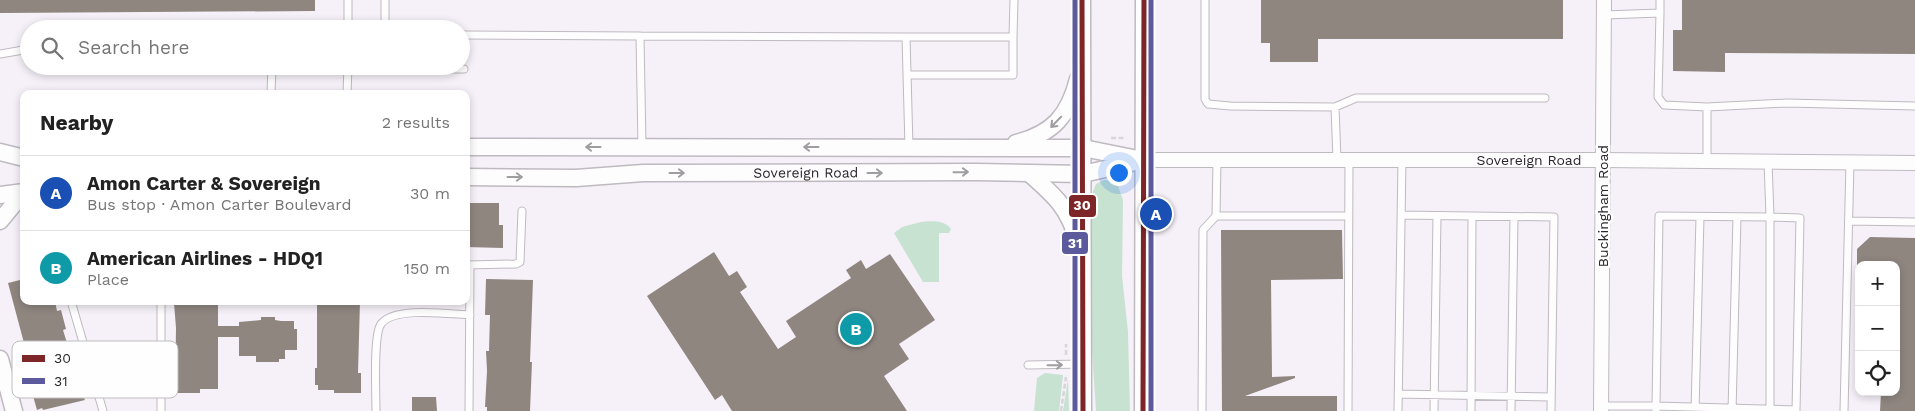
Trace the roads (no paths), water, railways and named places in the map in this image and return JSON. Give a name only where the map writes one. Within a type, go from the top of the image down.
[{"type":"street","points":[[1082,0],[1082,411]]},
{"type":"street","points":[[1143,411],[1144,0]]},
{"type":"street","name":"Buckingham Road","points":[[1601,408],[1604,0]]},
{"type":"street","points":[[964,147],[1013,143],[1034,138],[1053,126],[1065,112],[1075,93],[1082,62]]},
{"type":"street","name":"Sovereign Road","points":[[470,146],[1082,148],[1144,160],[1707,160],[1915,163]]},
{"type":"street","points":[[0,152],[20,158]]},
{"type":"street","points":[[0,166],[20,160]]},
{"type":"street","name":"Sovereign Road","points":[[470,177],[576,178],[643,173],[1083,174],[1144,160]]},
{"type":"street","points":[[1030,174],[1065,208],[1074,228],[1083,258]]},
{"type":"street","points":[[0,195],[20,192]]},
{"type":"street","points":[[0,221],[14,204],[20,200]]},
{"type":"street","points":[[0,359],[14,411]]},
{"type":"lane","points":[[348,0],[348,20]]},
{"type":"lane","points":[[385,0],[385,20]]},
{"type":"lane","points":[[907,75],[1014,75],[1014,0]]},
{"type":"lane","points":[[1206,0],[1205,99],[1208,104],[1335,107],[1356,98],[1545,98]]},
{"type":"lane","points":[[1660,0],[1658,97],[1664,105],[1707,107],[1788,103],[1915,106]]},
{"type":"lane","points":[[1604,15],[1660,13]]},
{"type":"lane","points":[[470,35],[1014,37]]},
{"type":"lane","points":[[640,36],[642,147]]},
{"type":"lane","points":[[906,38],[909,147]]},
{"type":"lane","points":[[0,54],[20,51]]},
{"type":"lane","points":[[270,90],[271,75]]},
{"type":"lane","points":[[347,90],[348,75]]},
{"type":"lane","points":[[1335,107],[1349,216],[1348,411]]},
{"type":"lane","points":[[1707,107],[1707,160]]},
{"type":"lane","points":[[1202,411],[1203,230],[1216,216],[1217,160]]},
{"type":"lane","points":[[1398,411],[1402,160]]},
{"type":"lane","points":[[1768,161],[1770,217],[1770,410]]},
{"type":"lane","points":[[1844,411],[1850,162]]},
{"type":"lane","points":[[470,265],[516,264],[520,262],[522,211]]},
{"type":"lane","points":[[1216,216],[1349,216]]},
{"type":"lane","points":[[1401,216],[1554,218],[1551,411]]},
{"type":"lane","points":[[1434,411],[1437,216]]},
{"type":"lane","points":[[1470,411],[1472,216]]},
{"type":"lane","points":[[1601,408],[1796,410],[1800,218],[1659,216],[1656,408]]},
{"type":"lane","points":[[1511,411],[1514,217]]},
{"type":"lane","points":[[1695,409],[1700,217]]},
{"type":"lane","points":[[1732,409],[1737,217]]},
{"type":"lane","points":[[1849,221],[1915,222]]},
{"type":"lane","points":[[72,305],[83,341]]},
{"type":"lane","points":[[161,305],[161,341]]},
{"type":"lane","points":[[469,411],[470,305]]},
{"type":"lane","points":[[376,411],[377,331],[380,324],[393,315],[405,312],[470,314]]},
{"type":"lane","points":[[1028,365],[1082,364]]},
{"type":"lane","points":[[1398,394],[1551,396]]},
{"type":"lane","points":[[99,398],[103,411]]},
{"type":"lane","points":[[161,398],[161,411]]},
{"type":"place","name":"Amon Carter & Sovereign","points":[[1156,214]]},
{"type":"place","name":"American Airlines - HDQ1","points":[[856,329]]}]
